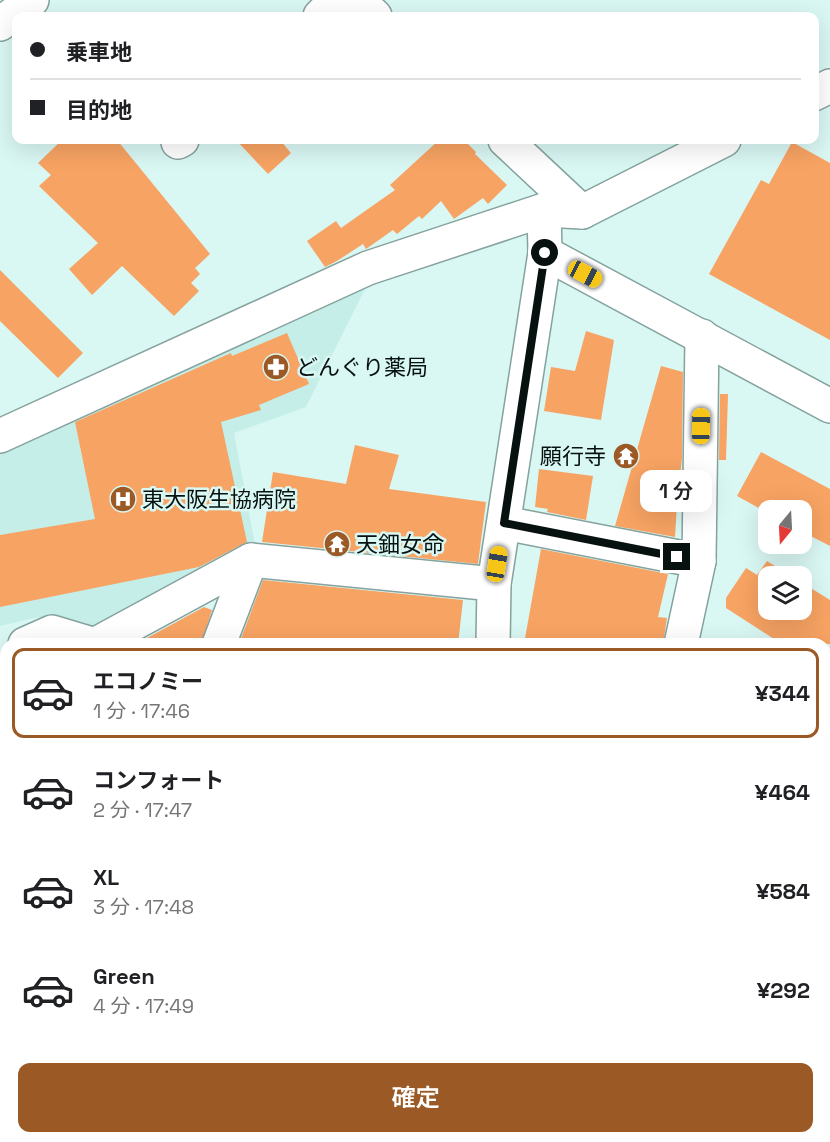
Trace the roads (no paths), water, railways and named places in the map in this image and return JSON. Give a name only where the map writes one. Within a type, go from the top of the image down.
[{"type":"street","points":[[16,12],[32,0]]},
{"type":"street","points":[[335,4],[362,12]]},
{"type":"street","points":[[509,144],[582,212]]},
{"type":"street","points":[[0,436],[368,268],[544,210],[582,212],[716,144]]},
{"type":"street","points":[[493,638],[494,584],[545,253],[544,210]]},
{"type":"street","points":[[545,253],[830,406]]},
{"type":"street","points":[[682,638],[699,561],[702,336]]},
{"type":"street","points":[[504,523],[699,561]]},
{"type":"street","points":[[107,638],[251,561],[494,584]]},
{"type":"street","points":[[221,638],[251,561]]},
{"type":"street","points":[[38,638],[52,632],[72,638]]},
{"type":"place","name":"どんぐり薬局","points":[[276,367]]},
{"type":"place","name":"願行寺","points":[[626,456]]},
{"type":"place","name":"東大阪生協病院","points":[[123,499]]},
{"type":"place","name":"天鈿女命","points":[[337,544]]}]
